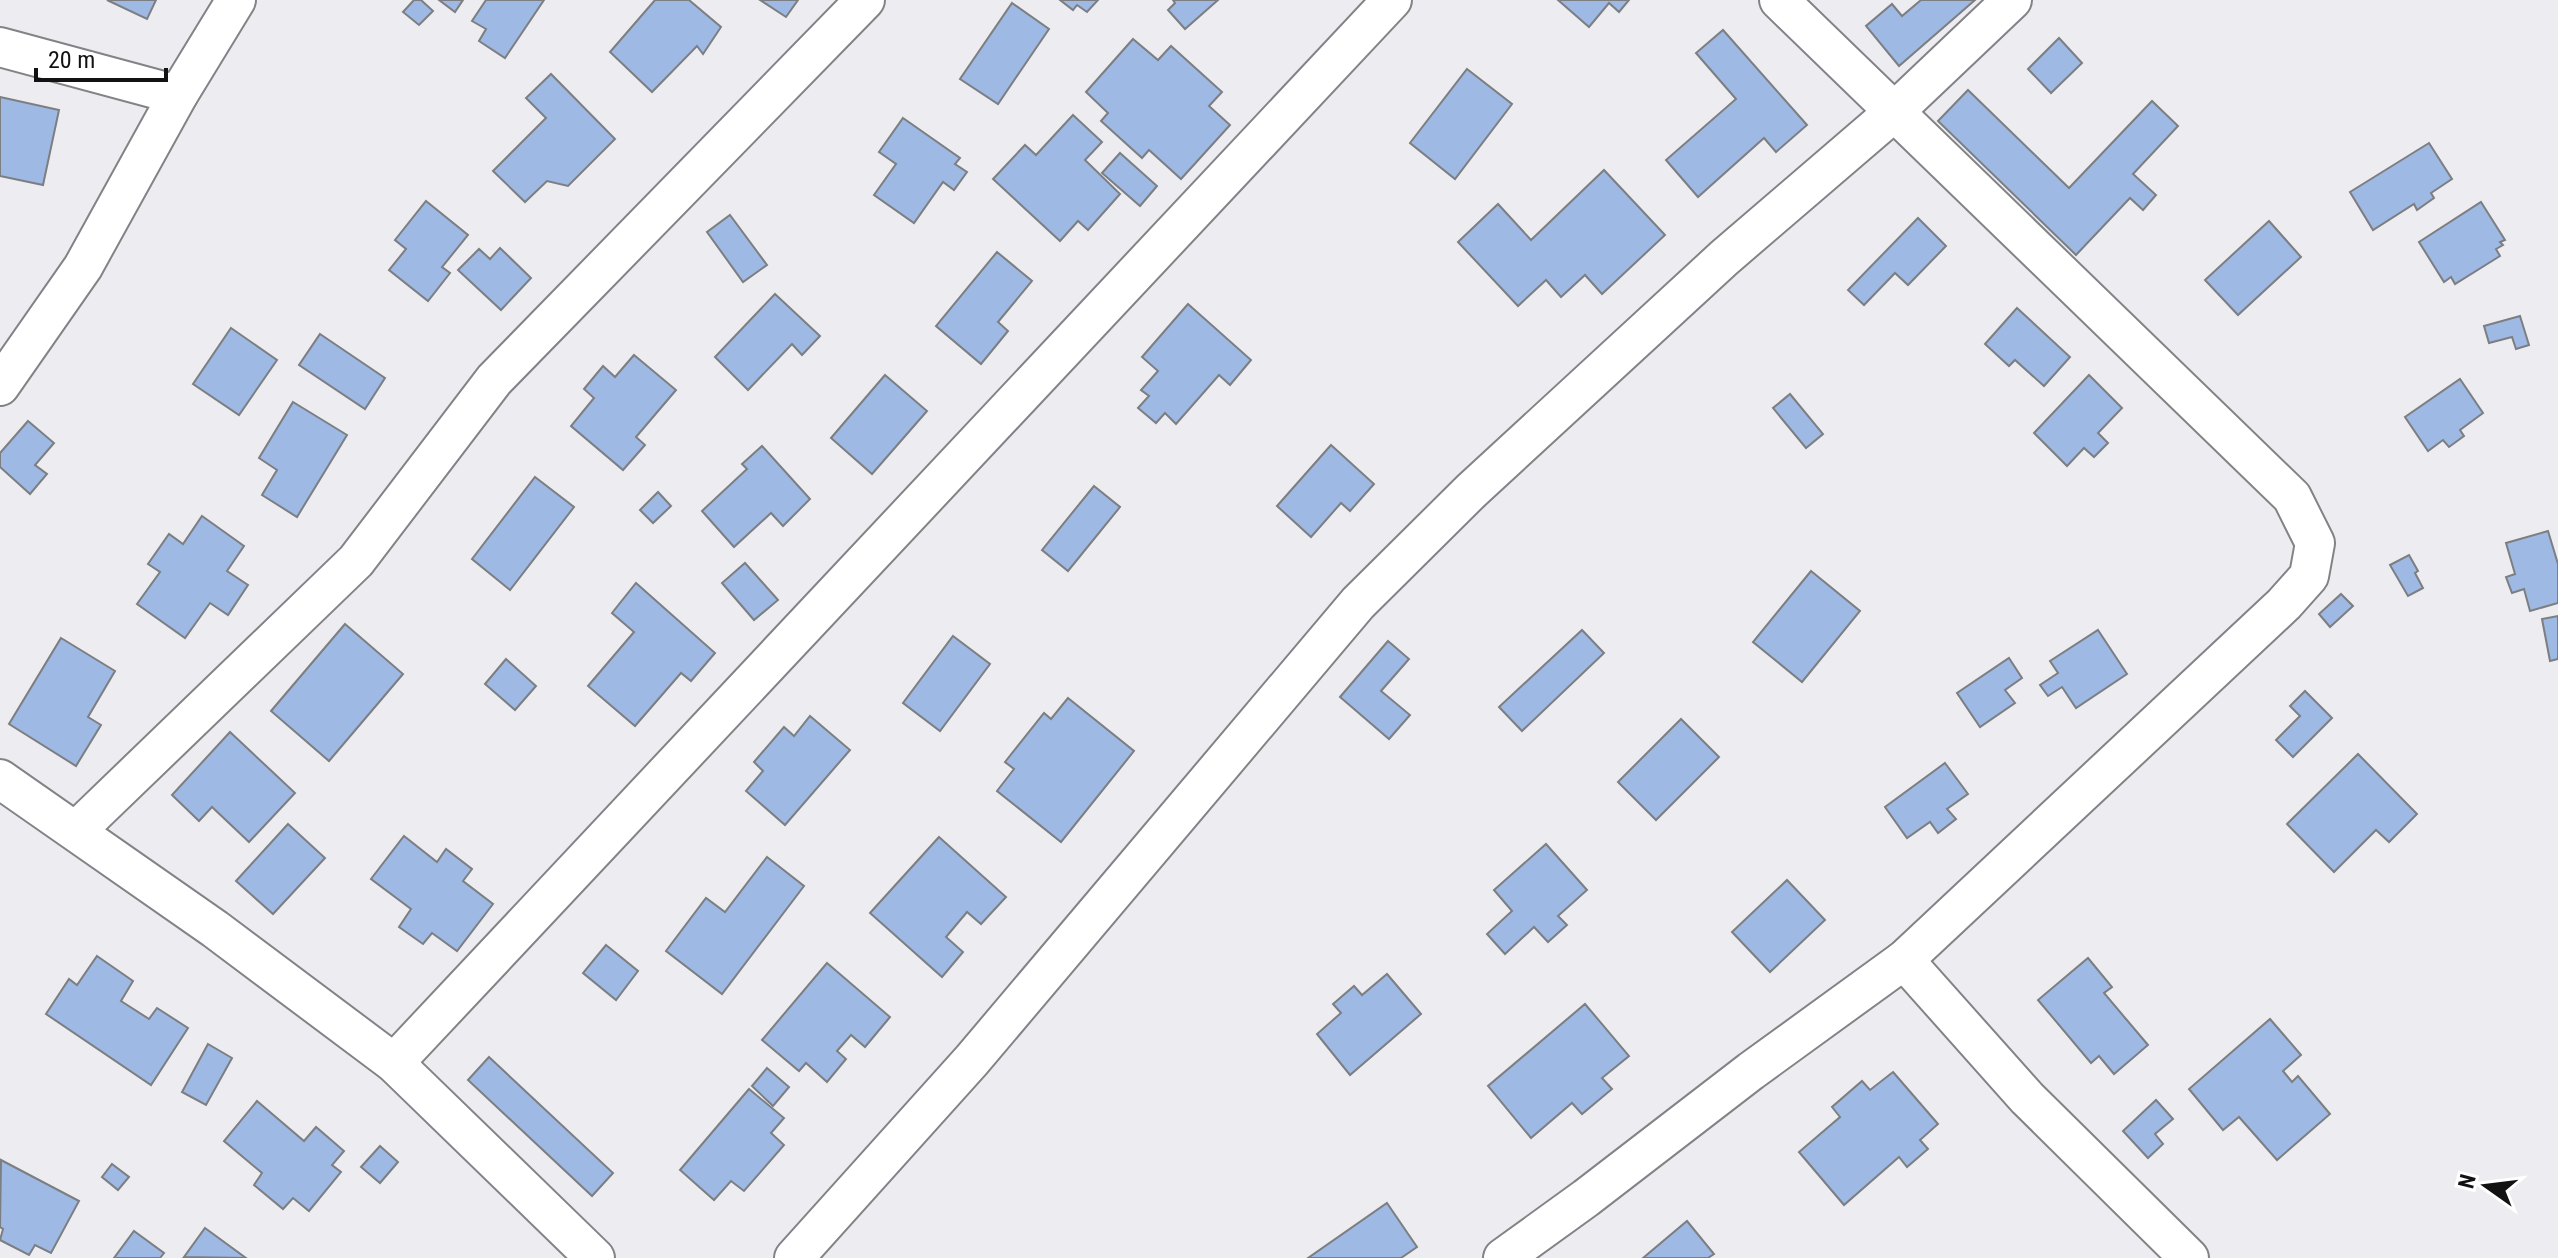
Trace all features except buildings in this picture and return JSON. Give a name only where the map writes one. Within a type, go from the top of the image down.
[{"type":"street","points":[[0,386],[83,267],[178,95],[236,0]]},
{"type":"street","points":[[76,831],[356,561],[494,380],[865,0]]},
{"type":"street","points":[[394,1063],[1392,0]]},
{"type":"street","points":[[1503,1258],[1904,960],[2284,604],[2309,576],[2315,543],[2292,497],[1779,0]]},
{"type":"street","points":[[794,1258],[972,1060],[1358,603],[1471,491],[1713,269],[1894,112],[2012,0]]},
{"type":"street","points":[[0,47],[178,95]]},
{"type":"street","points":[[0,779],[215,929],[394,1063],[595,1258]]},
{"type":"street","points":[[1904,960],[2027,1098],[2074,1143],[2165,1251]]}]
